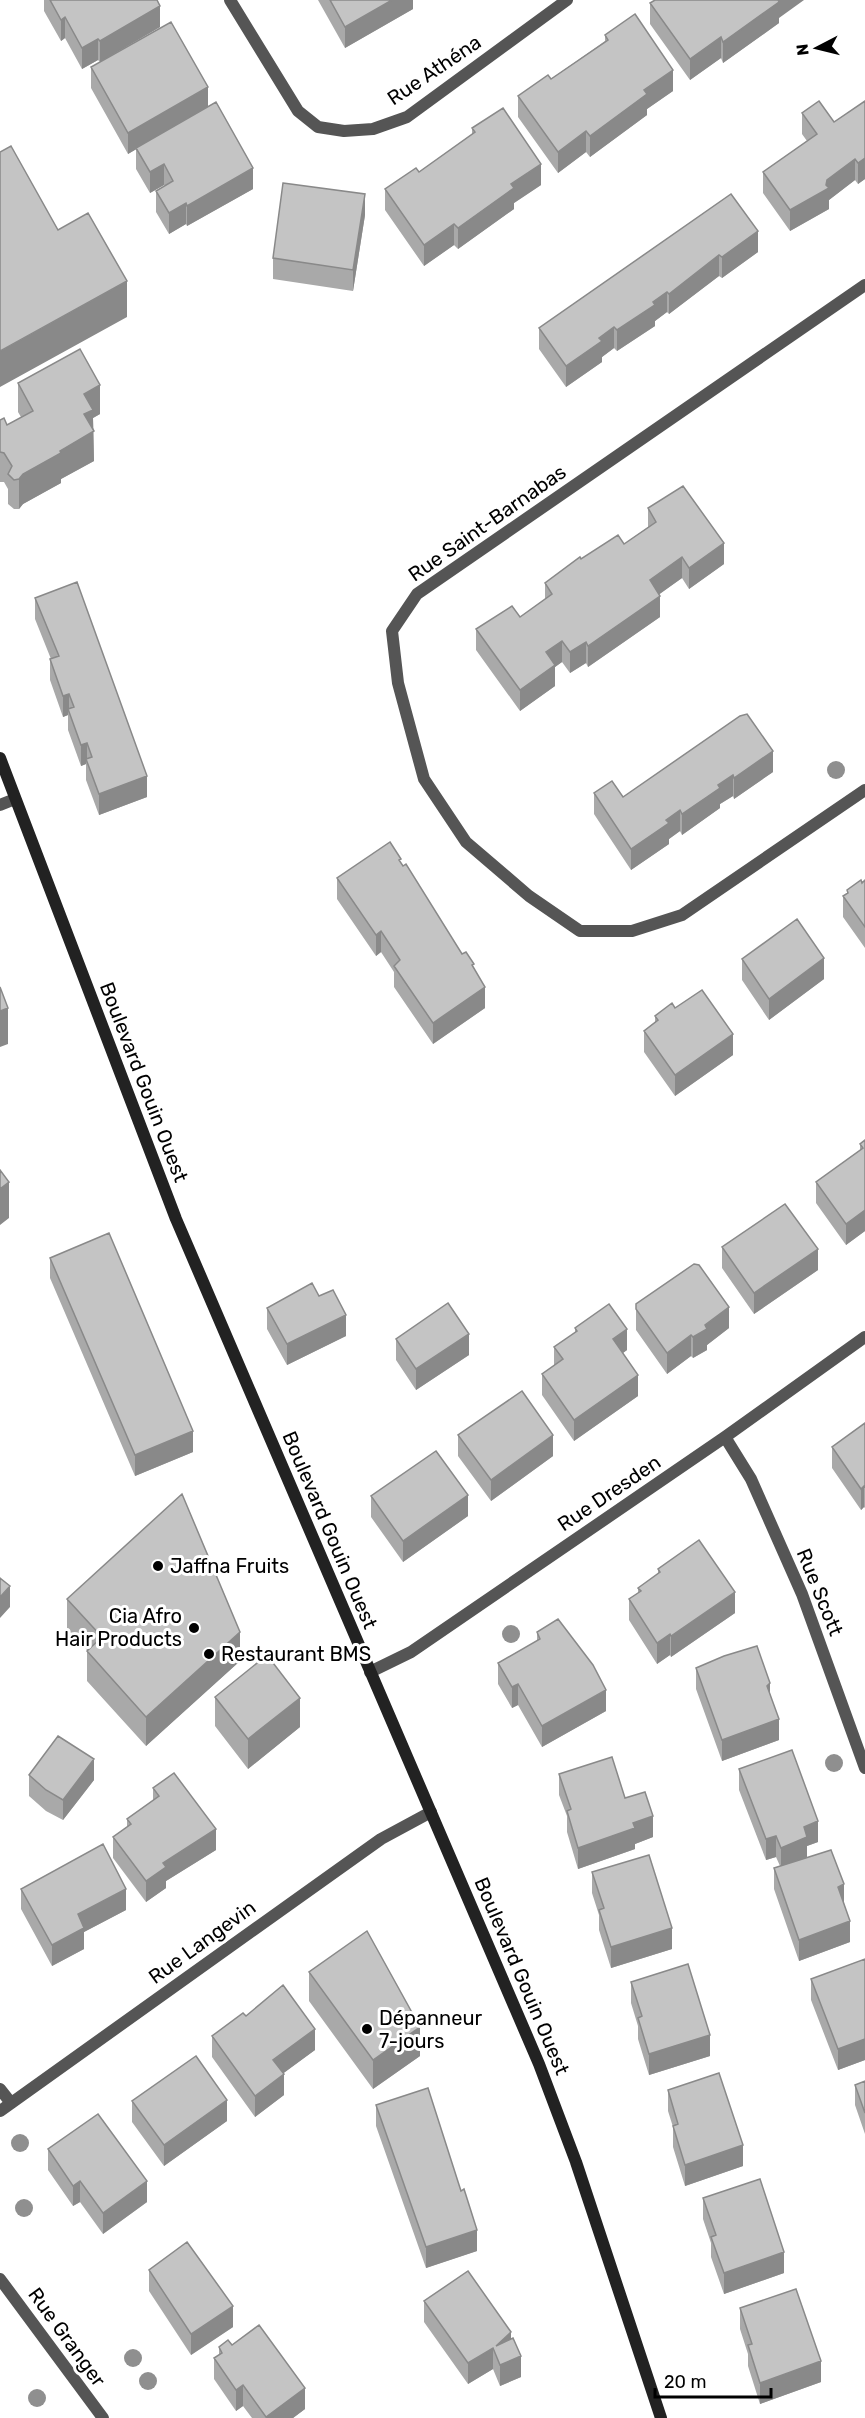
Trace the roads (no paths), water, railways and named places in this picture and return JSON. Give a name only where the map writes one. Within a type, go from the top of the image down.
[{"type":"street","name":"Rue Athéna","points":[[230,0],[298,111],[318,127],[344,131],[373,129],[407,117],[567,0]]},
{"type":"street","name":"Rue Saint-Barnabas","points":[[865,285],[417,594],[392,632],[398,683],[424,779],[466,842],[529,896],[580,931],[632,931],[682,915],[865,790]]},
{"type":"street","name":"Boulevard Gouin Ouest","points":[[0,758],[176,1219],[557,2109],[661,2418]]},
{"type":"street","points":[[0,805],[15,799]]},
{"type":"street","name":"Rue Dresden","points":[[370,1672],[411,1652],[725,1437],[865,1337]]},
{"type":"street","name":"Rue Scott","points":[[725,1437],[750,1479],[802,1594],[865,1768]]},
{"type":"street","name":"Rue Langevin","points":[[0,2111],[381,1839],[430,1812]]},
{"type":"street","points":[[0,2089],[11,2103]]},
{"type":"street","name":"Rue Granger","points":[[0,2279],[103,2418]]},
{"type":"place","name":"Jaffna Fruits","points":[[158,1566]]},
{"type":"place","name":"Cia Afro Hair Products","points":[[194,1628]]},
{"type":"place","name":"Restaurant BMS","points":[[209,1654]]},
{"type":"place","name":"Dépanneur 7-jours","points":[[367,2029]]}]
